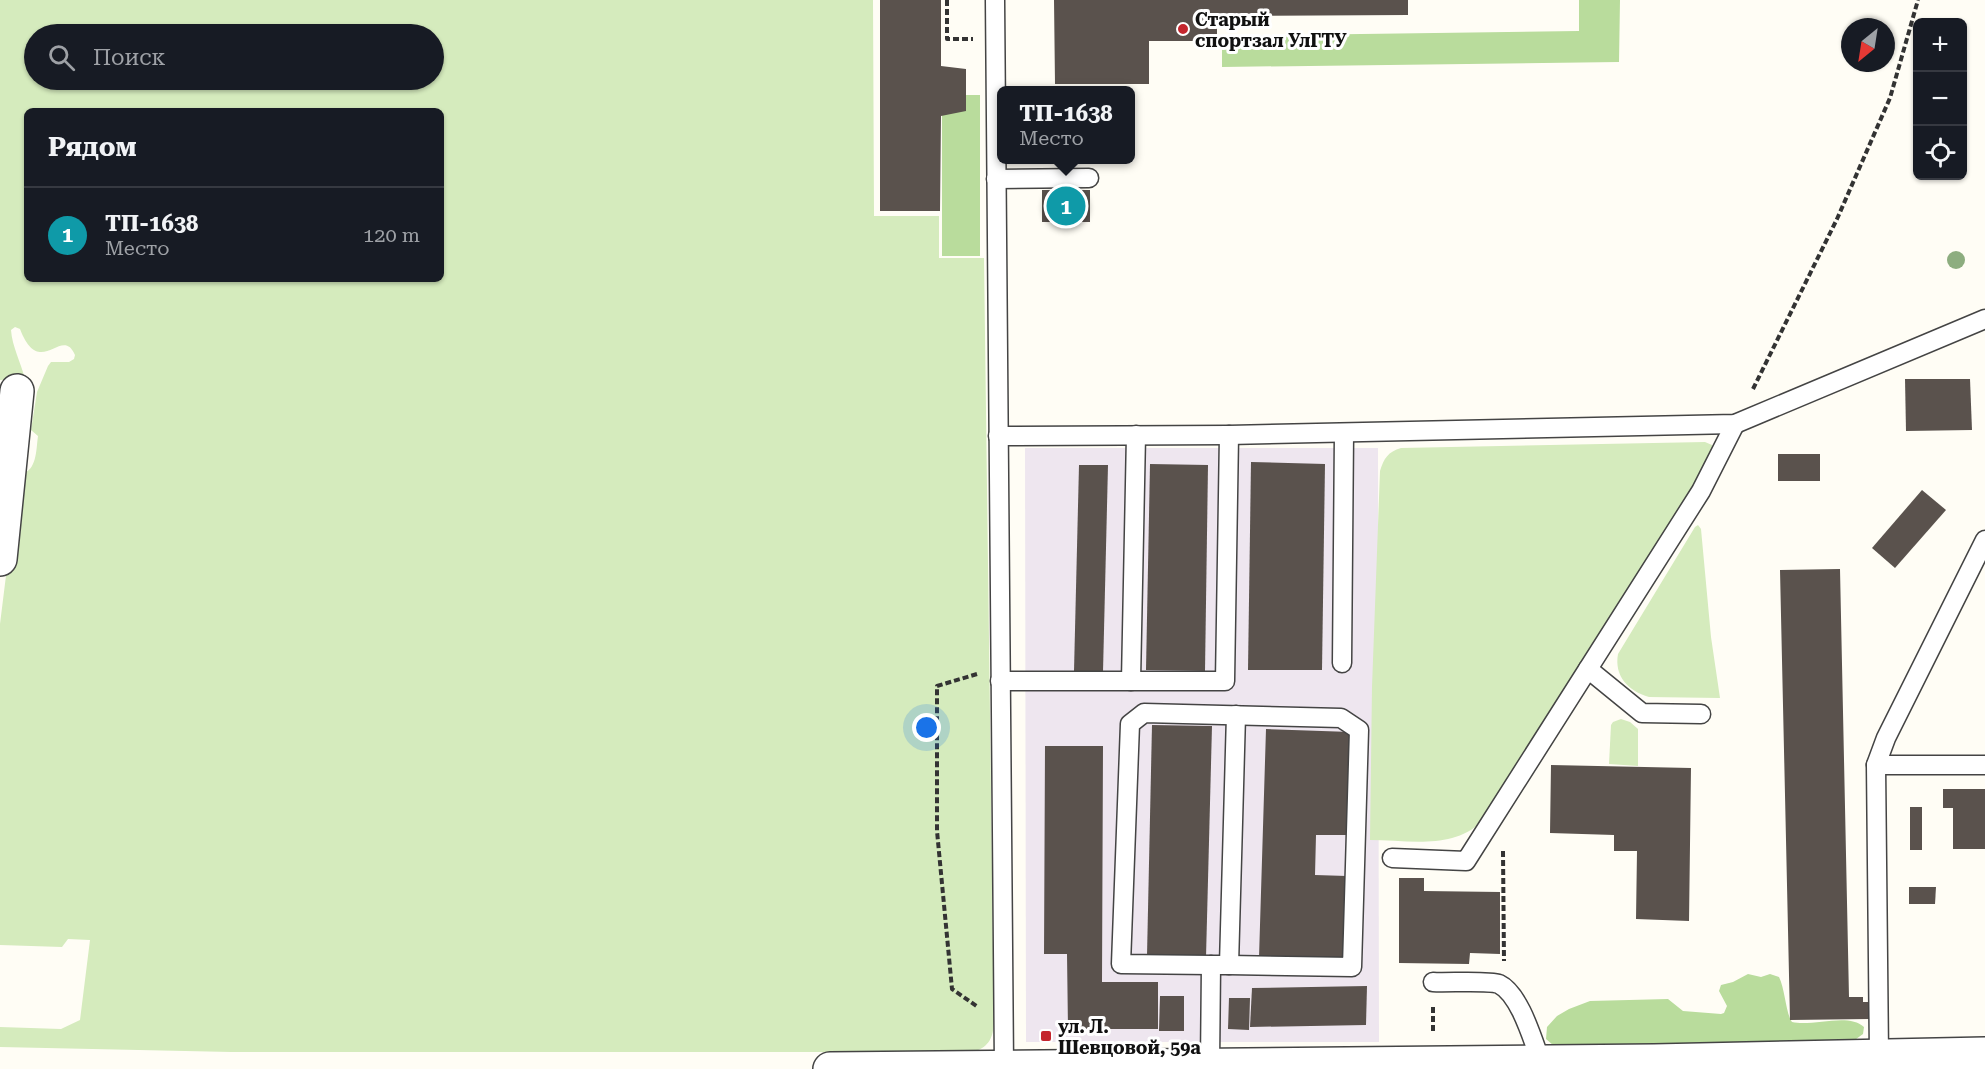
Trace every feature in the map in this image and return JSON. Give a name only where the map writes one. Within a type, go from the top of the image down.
[{"type":"street","points":[[0,559],[17,392]]},
{"type":"street","points":[[830,1069],[1128,1068],[1210,1065],[1541,1062],[1654,1065],[1985,1054]]},
{"type":"lane","points":[[994,0],[1004,1067]]},
{"type":"lane","points":[[996,179],[1089,178]]},
{"type":"lane","points":[[998,436],[1229,435],[1735,424],[1985,319]]},
{"type":"lane","points":[[1392,858],[1466,861],[1701,491],[1735,424]]},
{"type":"lane","points":[[1342,663],[1344,433]]},
{"type":"lane","points":[[1131,681],[1136,435]]},
{"type":"lane","points":[[1000,674],[1131,681],[1226,681],[1229,435]]},
{"type":"lane","points":[[1879,1056],[1876,765],[1886,738],[1985,540]]},
{"type":"lane","points":[[1588,669],[1641,713],[1701,714]]},
{"type":"lane","points":[[1144,713],[1341,718],[1359,730],[1352,966],[1220,965],[1121,964],[1130,724],[1144,713]]},
{"type":"lane","points":[[1210,1065],[1220,965],[1236,716]]},
{"type":"lane","points":[[1876,765],[1985,765]]},
{"type":"lane","points":[[1433,982],[1497,983],[1507,990],[1522,1013],[1541,1062]]},
{"type":"path","points":[[947,0],[947,39],[995,39]]},
{"type":"path","points":[[1735,424],[1837,219],[1890,98],[1918,0]]},
{"type":"path","points":[[1000,674],[937,686],[937,820],[952,989],[1004,1023]]},
{"type":"path","points":[[1504,846],[1504,967]]},
{"type":"shaded area","points":[[1025,448],[1378,448],[1379,1042],[1026,1042]]},
{"type":"green space","points":[[0,0],[873,0],[874,216],[939,216],[939,258],[984,258],[994,1022],[990,1040],[984,1047],[974,1052],[231,1052],[0,1047],[0,1027],[61,1029],[80,1020],[90,940],[68,939],[62,947],[0,945],[0,624],[18,479],[21,474],[30,469],[35,459],[38,436],[31,430],[37,392],[48,366],[51,362],[69,362],[74,359],[75,355],[70,347],[64,345],[43,352],[35,351],[28,344],[20,329],[15,327],[11,330],[12,336],[25,379],[0,380]]},
{"type":"green space","points":[[1579,0],[1620,0],[1619,62],[1222,67],[1222,36],[1579,31]]},
{"type":"green space","points":[[942,95],[980,95],[980,256],[942,256]]},
{"type":"green space","points":[[1705,442],[1712,445],[1713,451],[1701,474],[1481,822],[1457,837],[1443,840],[1414,842],[1370,840],[1372,687],[1380,471],[1387,456],[1401,448]]},
{"type":"green space","points":[[1698,525],[1701,529],[1711,637],[1720,698],[1649,697],[1635,691],[1624,682],[1618,669],[1618,654]]},
{"type":"green space","points":[[1621,719],[1630,722],[1638,729],[1638,766],[1609,764],[1611,725]]},
{"type":"green space","points":[[1748,974],[1761,977],[1770,974],[1779,977],[1792,1022],[1849,1021],[1864,1027],[1863,1034],[1852,1042],[1843,1044],[1553,1045],[1546,1039],[1547,1027],[1557,1016],[1590,1001],[1668,999],[1683,1011],[1721,1014],[1727,1006],[1719,991],[1721,985]]},
{"type":"building","points":[[880,0],[941,0],[941,66],[966,69],[966,111],[941,116],[940,211],[880,211]]},
{"type":"building","points":[[1054,0],[1408,0],[1408,15],[1217,16],[1217,41],[1149,41],[1149,84],[1055,84]]},
{"type":"building","points":[[1042,190],[1090,190],[1090,222],[1042,222]]},
{"type":"building","points":[[1905,379],[1970,379],[1972,430],[1906,431]]},
{"type":"building","points":[[1778,454],[1820,454],[1820,481],[1778,481]]},
{"type":"building","points":[[1251,462],[1325,464],[1322,670],[1248,670]]},
{"type":"building","points":[[1150,464],[1208,465],[1205,671],[1146,670]]},
{"type":"building","points":[[1079,465],[1108,465],[1103,672],[1074,671]]},
{"type":"building","points":[[1922,490],[1946,510],[1895,568],[1872,548]]},
{"type":"building","points":[[1840,569],[1849,997],[1863,997],[1863,1002],[1869,1002],[1869,1019],[1790,1020],[1780,570]]},
{"type":"building","points":[[1152,725],[1212,726],[1206,957],[1147,956]]},
{"type":"building","points":[[1266,729],[1351,732],[1348,835],[1316,835],[1315,875],[1347,876],[1344,961],[1259,958]]},
{"type":"building","points":[[1045,746],[1103,746],[1102,982],[1158,982],[1158,1029],[1068,1029],[1067,954],[1044,954]]},
{"type":"building","points":[[1551,765],[1691,768],[1689,921],[1636,919],[1637,851],[1614,851],[1614,835],[1550,833]]},
{"type":"building","points":[[1943,789],[1985,789],[1985,849],[1953,849],[1953,808],[1943,808]]},
{"type":"building","points":[[1910,807],[1922,807],[1922,850],[1910,850]]},
{"type":"building","points":[[1399,878],[1424,878],[1424,891],[1500,892],[1500,954],[1470,953],[1469,964],[1399,963]]},
{"type":"building","points":[[1909,887],[1936,887],[1935,904],[1909,904]]},
{"type":"building","points":[[1367,986],[1366,1025],[1250,1027],[1252,988]]},
{"type":"building","points":[[1160,996],[1184,996],[1184,1031],[1159,1031]]},
{"type":"building","points":[[1229,998],[1250,998],[1249,1030],[1228,1029]]},
{"type":"place","name":"Старый спортзал УлГТУ","points":[[1183,29]]},
{"type":"place","name":"ТП-1638","points":[[1066,206]]},
{"type":"place","name":"ул. Л. Шевцовой, 59а","points":[[1046,1036]]}]
